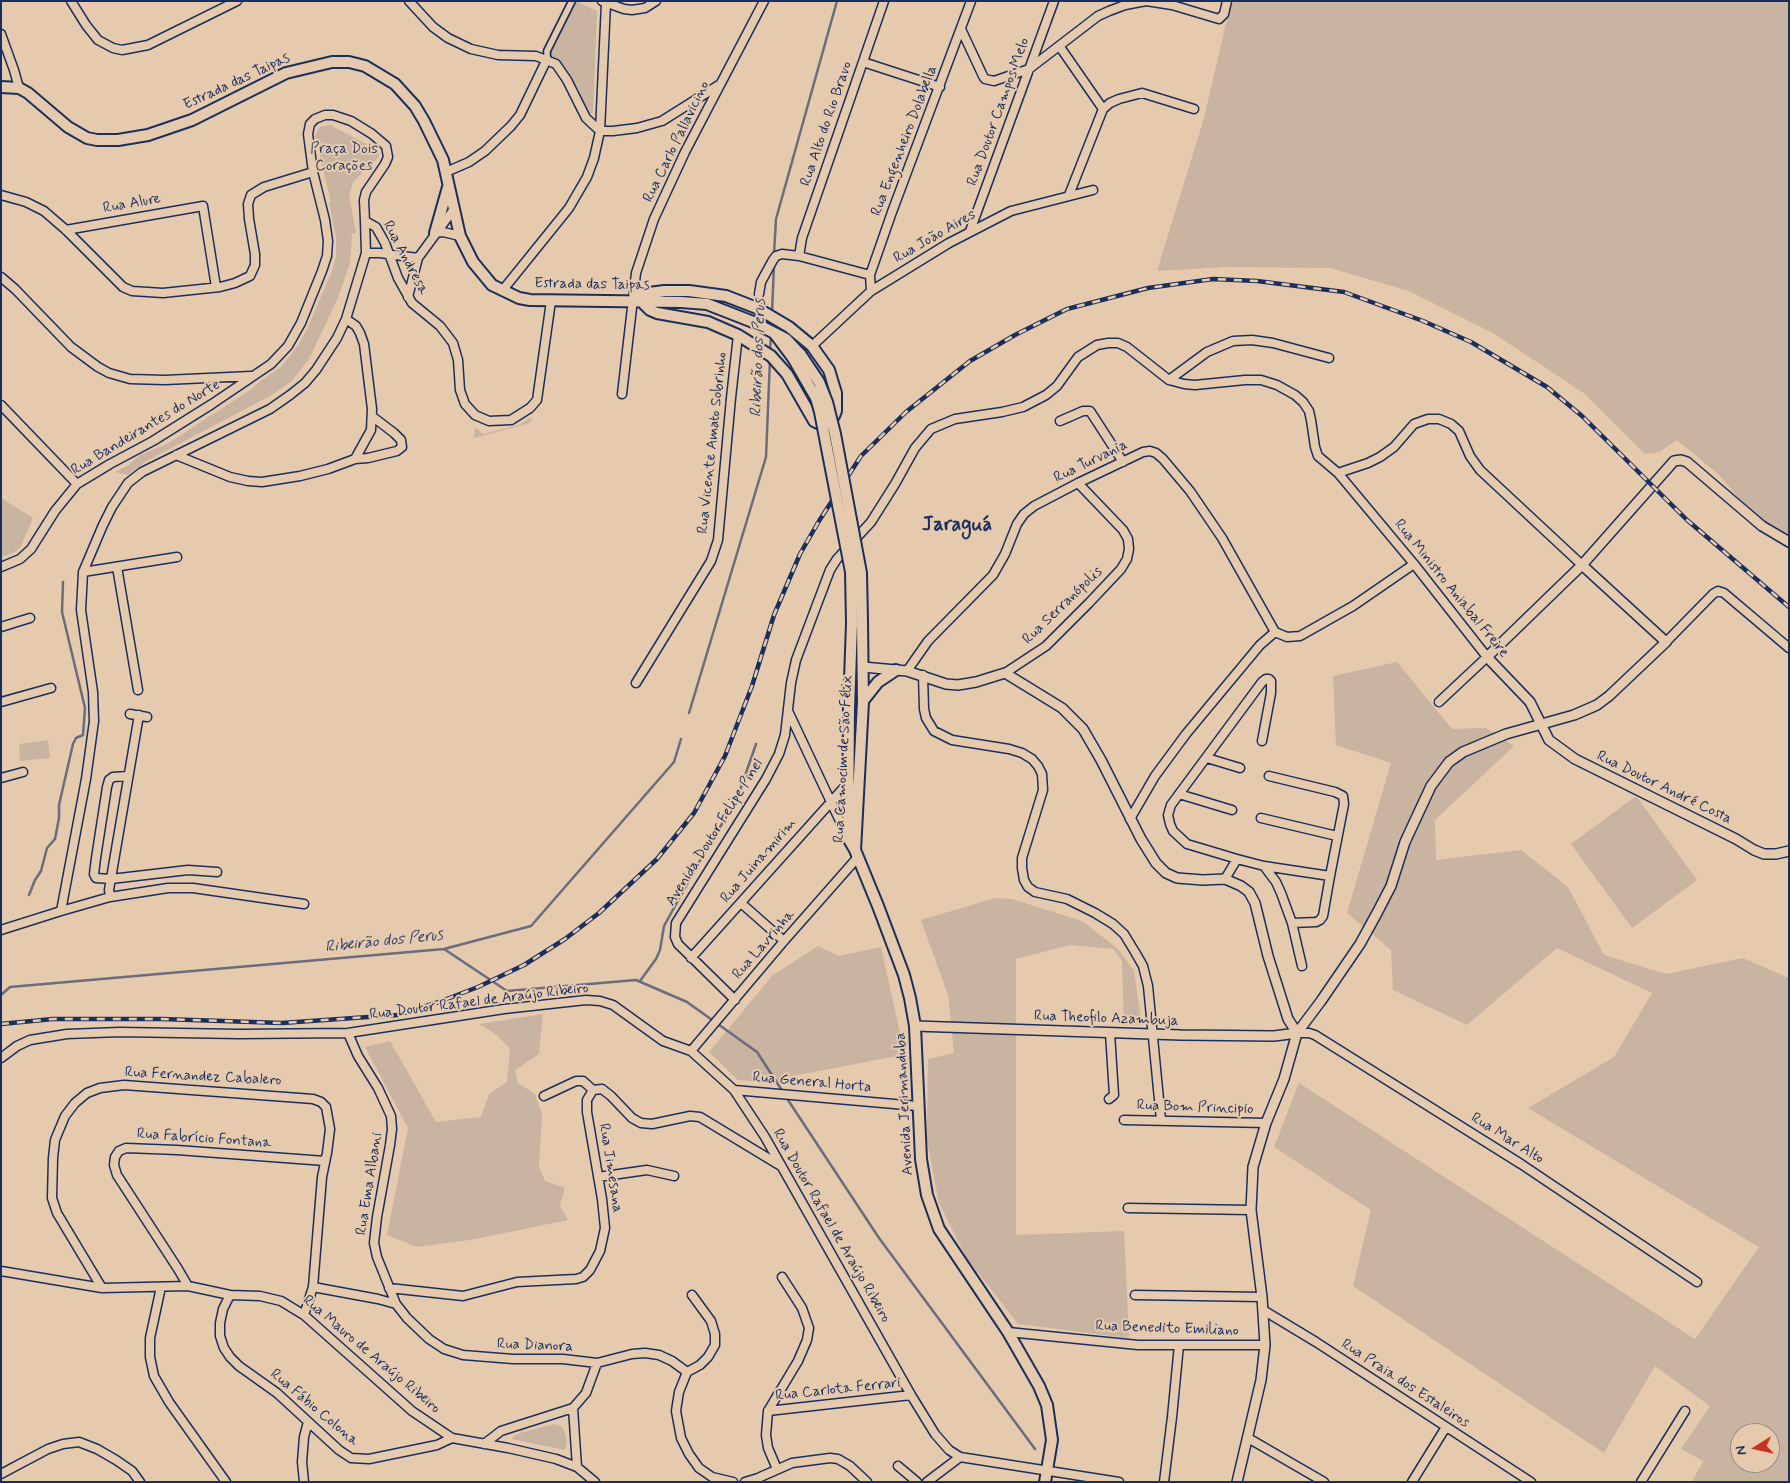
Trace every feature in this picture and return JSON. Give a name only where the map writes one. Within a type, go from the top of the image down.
[{"type":"main road","name":"Estrada das Taipas","points":[[19,88],[77,133],[97,140],[118,140],[148,135],[177,126],[286,73],[320,63],[349,62],[366,66],[384,76],[396,84],[415,106],[433,138],[446,172],[460,236],[478,269],[492,285],[519,298],[551,301],[637,301],[707,304],[746,319],[790,342],[797,357],[819,382],[827,402],[835,434],[861,573],[857,622]]},
{"type":"main road","points":[[2,88],[19,88]]},
{"type":"main road","points":[[435,233],[448,186]]},
{"type":"main road","points":[[664,291],[690,291],[726,296],[753,305],[789,327],[812,346],[829,370],[836,393],[836,411],[834,416],[826,423],[820,424],[814,421],[787,374],[772,356],[738,335],[708,322],[657,313],[637,301],[642,294],[664,291]]},
{"type":"main road","name":"Rua Camocim de São Félix","points":[[857,622],[863,667],[857,854]]},
{"type":"main road","name":"Rua Camocim de São Félix","points":[[857,622],[848,783],[848,838],[857,854]]},
{"type":"main road","points":[[862,702],[878,682],[896,670]]},
{"type":"main road","name":"Avenida Jerimanduba","points":[[857,854],[904,976],[910,998],[915,1026],[917,1106],[921,1159],[927,1195],[935,1221],[947,1243],[1008,1332],[1047,1405],[1052,1440],[1045,1482]]},
{"type":"street","points":[[71,1],[98,40],[113,48],[122,50],[139,48],[156,41],[237,1]]},
{"type":"street","points":[[409,1],[433,27],[448,38],[471,49],[498,55],[529,55],[547,59],[556,64],[586,118],[600,131],[637,128],[662,121],[720,84]]},
{"type":"street","points":[[446,172],[469,162],[485,151],[520,115],[547,59],[547,51],[572,1]]},
{"type":"street","points":[[502,291],[569,208],[587,177],[594,158],[600,131],[604,2],[632,10],[645,8],[656,1]]},
{"type":"street","name":"Rua Carlo Pallavicino","points":[[622,394],[637,301],[639,261],[654,219],[682,158],[764,1]]},
{"type":"street","name":"Rua Alto do Rio Bravo","points":[[799,256],[802,238],[884,1]]},
{"type":"street","name":"Rua Engenheiro Dolabella","points":[[871,291],[870,275],[971,1]]},
{"type":"street","name":"Rua Doutor Campos Melo","points":[[970,231],[1054,1]]},
{"type":"street","points":[[962,29],[985,79],[994,81],[1029,68],[1060,47],[1098,16],[1109,10],[1146,1],[1172,5],[1216,19],[1222,18],[1227,1]]},
{"type":"street","points":[[1,34],[19,88]]},
{"type":"street","points":[[1060,47],[1102,109]]},
{"type":"street","points":[[862,62],[940,87]]},
{"type":"street","points":[[1069,195],[1102,109],[1119,99],[1142,93],[1194,109]]},
{"type":"street","name":"Rua Andresa","points":[[313,172],[308,134],[310,124],[321,116],[333,115],[351,121],[384,142],[388,157],[366,192],[364,200],[365,221],[376,227],[408,297],[422,312],[440,326],[453,343],[458,360],[460,390],[466,404],[480,418],[489,421],[506,421],[516,418],[530,408],[537,400],[551,301]]},
{"type":"street","points":[[1,195],[36,206],[66,230],[116,282],[132,291],[153,294],[216,287],[244,280],[250,276],[255,254],[249,219],[248,204],[251,195],[264,187],[313,172]]},
{"type":"street","name":"Rua Bandeirantes do Norte","points":[[1,567],[20,559],[31,549],[55,511],[77,484],[184,422],[271,364],[288,346],[301,323],[326,256],[328,241],[325,220],[313,172]]},
{"type":"street","name":"Rua João Aires","points":[[812,346],[871,291],[970,231],[1011,211],[1092,190]]},
{"type":"street","name":"Rua Alure","points":[[66,230],[203,206],[216,287]]},
{"type":"street","points":[[408,297],[418,258],[454,209]]},
{"type":"street","points":[[60,911],[86,779],[94,721],[81,610],[83,572],[112,507],[128,483],[142,472],[176,454],[270,409],[305,383],[316,370],[337,338],[346,319],[366,254],[365,221]]},
{"type":"street","points":[[435,233],[443,232],[460,236]]},
{"type":"street","points":[[366,254],[418,258]]},
{"type":"street","points":[[759,294],[761,282],[776,256],[782,254],[799,256],[870,275]]},
{"type":"street","points":[[1,277],[71,347],[109,373],[130,379],[165,380],[253,376]]},
{"type":"street","points":[[346,319],[356,326],[364,344],[372,417],[369,437],[355,459]]},
{"type":"street","name":"Rua Vicente Amato Sobrinho","points":[[636,683],[711,561],[718,540],[738,335]]},
{"type":"street","points":[[1169,380],[1207,352],[1233,341],[1252,340],[1274,343],[1329,358]]},
{"type":"street","name":"Avenida Doutor Felipe Pinel","points":[[735,1000],[678,944],[675,937],[676,923],[766,780],[778,754],[785,735],[791,683],[796,660],[830,570],[837,559],[871,522],[895,484],[911,453],[922,437],[931,429],[955,418],[1002,412],[1022,407],[1051,391],[1083,352],[1108,342],[1127,347],[1169,380],[1195,385],[1261,380],[1278,385],[1295,394],[1309,411],[1318,456],[1338,473]]},
{"type":"street","points":[[1,405],[77,484]]},
{"type":"street","points":[[1060,421],[1083,411],[1090,412],[1123,462]]},
{"type":"street","points":[[176,454],[230,477],[262,482],[328,469],[355,459],[397,451],[402,447],[401,440],[372,417]]},
{"type":"street","points":[[1338,473],[1380,457],[1394,447],[1414,424],[1428,419],[1439,419],[1451,424],[1459,431],[1470,456],[1480,470],[1666,642]]},
{"type":"street","name":"Rua Turvania","points":[[907,671],[928,641],[993,575],[1005,554],[1017,524],[1024,514],[1034,506],[1078,483],[1143,452],[1150,451],[1163,459],[1190,491],[1222,538],[1275,632]]},
{"type":"street","points":[[1439,702],[1582,564],[1670,464],[1681,460],[1697,469],[1762,526],[1789,542]]},
{"type":"street","name":"Rua Ministro Aniabal Freire","points":[[1338,473],[1414,564],[1487,657],[1530,702],[1540,724]]},
{"type":"street","name":"Rua Serranópolis","points":[[863,667],[907,671],[946,684],[958,685],[1006,673],[1046,646],[1121,569],[1127,559],[1129,549],[1128,539],[1123,530],[1078,483]]},
{"type":"street","points":[[83,572],[178,557]]},
{"type":"street","points":[[1130,818],[1155,776],[1186,734],[1260,645],[1275,632],[1287,637],[1300,636],[1353,606],[1414,564]]},
{"type":"street","points":[[117,567],[138,690]]},
{"type":"street","points":[[1237,1482],[1261,1380],[1265,1345],[1262,1297],[1251,1210],[1253,1167],[1266,1123],[1284,1080],[1296,1033],[1321,1001],[1360,944],[1377,913],[1391,886],[1405,842],[1431,786],[1449,762],[1462,752],[1506,734],[1574,714],[1597,705],[1609,696],[1718,591],[1724,593],[1789,648]]},
{"type":"street","points":[[1,627],[30,618]]},
{"type":"street","points":[[1006,673],[1062,708],[1083,729],[1105,767],[1130,818],[1156,863],[1166,873],[1177,878],[1203,880],[1225,878],[1249,892],[1255,902],[1268,956],[1288,1019],[1296,1033]]},
{"type":"street","points":[[923,675],[924,709],[929,725],[934,731],[952,740],[1009,749],[1022,753],[1032,758],[1038,766],[1042,774],[1043,790],[1022,858],[1024,880],[1034,892],[1067,900],[1088,909],[1113,924],[1124,934],[1143,966],[1148,986],[1161,1120]]},
{"type":"street","points":[[1262,741],[1271,693],[1271,681],[1269,679],[1262,682],[1171,805],[1168,815],[1170,824],[1180,839],[1187,844],[1237,860],[1330,876]]},
{"type":"street","points":[[1,702],[51,688]]},
{"type":"street","points":[[788,712],[848,838]]},
{"type":"street","points":[[110,897],[111,879],[128,776],[143,716],[130,714]]},
{"type":"street","name":"Rua Doutor André Costa","points":[[1540,724],[1549,740],[1575,759],[1601,773],[1736,839],[1754,850],[1764,854],[1789,851]]},
{"type":"street","points":[[1207,758],[1240,768]]},
{"type":"street","points":[[1,778],[23,772]]},
{"type":"street","points":[[128,776],[113,777],[107,786],[94,874],[96,878],[111,879],[146,872],[188,870],[216,872]]},
{"type":"street","points":[[1268,776],[1340,794],[1344,800],[1323,916],[1316,922],[1292,923]]},
{"type":"street","name":"Rua Juinamirim","points":[[691,958],[848,783]]},
{"type":"street","points":[[1179,794],[1232,810]]},
{"type":"street","points":[[1261,818],[1337,836]]},
{"type":"street","name":"Rua Lavrinha","points":[[691,1051],[857,854]]},
{"type":"street","points":[[1225,878],[1237,860]]},
{"type":"street","points":[[1264,866],[1276,882],[1292,923],[1302,966]]},
{"type":"street","points":[[1,930],[110,897],[168,888],[192,888],[304,904]]},
{"type":"street","points":[[741,903],[784,941]]},
{"type":"street","name":"Rua Doutor Rafael de Araújo Ribeiro","points":[[1,1058],[17,1046],[30,1040],[67,1034],[120,1032],[348,1033],[504,1009],[600,1000],[613,1005],[663,1041],[691,1051],[734,1090],[783,1168],[911,1396],[942,1443],[949,1450],[960,1456],[1119,1482]]},
{"type":"street","name":"Rua Theofilo Azambuja","points":[[915,1026],[1153,1034],[1274,1036],[1296,1033]]},
{"type":"street","name":"Rua Ema Albani","points":[[348,1033],[358,1056],[378,1088],[392,1116],[390,1145],[374,1243],[377,1257],[396,1304]]},
{"type":"street","points":[[1110,1033],[1114,1095],[1110,1099]]},
{"type":"street","name":"Rua Mar Alto","points":[[1296,1033],[1315,1035],[1521,1164],[1698,1282]]},
{"type":"street","points":[[544,1096],[576,1081],[583,1080],[593,1090],[602,1089],[612,1096],[632,1118],[641,1123],[652,1124],[690,1116],[700,1117],[783,1168]]},
{"type":"street","name":"Rua Fernandez Cabalero","points":[[102,1288],[57,1213],[52,1193],[53,1158],[60,1126],[75,1103],[87,1093],[100,1088],[124,1085],[313,1099],[321,1102],[326,1107],[329,1138],[322,1177],[313,1287],[304,1314]]},
{"type":"street","name":"Rua Jimesana","points":[[389,1288],[463,1296],[517,1282],[567,1280],[583,1277],[595,1262],[604,1238],[605,1217],[587,1112],[587,1100],[593,1090]]},
{"type":"street","name":"Rua General Horta","points":[[734,1090],[917,1106]]},
{"type":"street","name":"Rua Bom Principio","points":[[1124,1120],[1266,1123]]},
{"type":"street","name":"Rua Fabrício Fontana","points":[[188,1286],[117,1175],[114,1165],[115,1157],[119,1151],[126,1148],[177,1150],[325,1161]]},
{"type":"street","points":[[598,1177],[647,1170],[674,1176]]},
{"type":"street","points":[[1128,1208],[1251,1210]]},
{"type":"street","name":"Rua Mauro de Araújo Ribeiro","points":[[1,1271],[102,1288],[188,1286],[230,1295],[260,1296],[281,1300],[304,1314],[412,1411],[452,1438],[556,1460],[577,1467],[595,1482]]},
{"type":"street","points":[[777,1469],[768,1448],[766,1435],[768,1411],[798,1361],[806,1340],[808,1328],[802,1308],[782,1277]]},
{"type":"street","points":[[161,1287],[150,1338],[150,1358],[154,1376],[169,1402],[226,1482]]},
{"type":"street","points":[[313,1287],[396,1304]]},
{"type":"street","name":"Rua Fábio Colona","points":[[230,1295],[223,1309],[220,1323],[220,1336],[224,1348],[239,1366],[277,1393],[339,1450],[351,1458],[369,1459],[437,1445],[452,1438]]},
{"type":"street","points":[[692,1295],[711,1321],[715,1340],[708,1357],[700,1365],[687,1372],[679,1392],[676,1411],[681,1438],[699,1468],[712,1477],[733,1482]]},
{"type":"street","points":[[1135,1295],[1262,1297]]},
{"type":"street","name":"Rua Dianora","points":[[396,1304],[407,1318],[429,1339],[444,1349],[457,1353],[491,1358],[563,1359],[597,1362],[645,1353],[658,1355],[672,1361],[687,1372]]},
{"type":"street","name":"Rua Praia dos Estaleiros","points":[[1263,1310],[1316,1342],[1531,1482]]},
{"type":"street","name":"Rua Benedito Emiliano","points":[[1008,1332],[1138,1345],[1265,1345]]},
{"type":"street","points":[[1164,1482],[1179,1345]]},
{"type":"street","points":[[484,1444],[501,1431],[573,1408],[586,1392],[597,1362]]},
{"type":"street","name":"Rua Carlota Ferrari","points":[[768,1411],[911,1396]]},
{"type":"street","points":[[573,1408],[577,1467]]},
{"type":"street","points":[[1641,1482],[1685,1411]]},
{"type":"street","points":[[304,1482],[302,1462],[304,1437],[308,1422]]},
{"type":"street","points":[[1412,1482],[1446,1427]]},
{"type":"street","points":[[1248,1438],[1324,1482]]},
{"type":"street","points":[[1,1474],[48,1449],[79,1442],[96,1448],[132,1470],[140,1482]]},
{"type":"street","points":[[927,1482],[960,1456]]},
{"type":"street","points":[[744,1482],[792,1464],[830,1458],[838,1459],[850,1466],[867,1482]]},
{"type":"street","points":[[898,1466],[917,1482]]},
{"type":"green space","points":[[575,1],[597,11],[593,113],[589,115],[567,72],[550,55]]},
{"type":"green space","points":[[1233,1],[1789,1],[1789,538],[1778,535],[1751,512],[1719,475],[1677,440],[1659,452],[1645,454],[1585,394],[1493,333],[1409,291],[1330,268],[1226,267],[1157,271],[1204,118]]},
{"type":"green space","name":"Praça Dois Corações","points":[[330,125],[374,148],[378,151],[379,157],[353,182],[349,195],[356,233],[352,234],[350,263],[338,298],[309,359],[291,382],[270,396],[145,462],[128,475],[115,472],[129,465],[140,455],[167,444],[252,389],[281,367],[299,344],[332,271],[336,257],[336,237],[329,203],[331,202],[315,136],[320,127]]},
{"type":"green space","points":[[532,417],[530,423],[474,438],[475,427],[483,434],[519,425]]},
{"type":"green space","points":[[1,498],[33,518],[21,546],[15,552],[1,557]]},
{"type":"green space","points":[[1397,662],[1452,729],[1486,728],[1514,746],[1435,820],[1436,860],[1521,850],[1568,887],[1604,955],[1666,974],[1743,958],[1789,978],[1789,1482],[1692,1482],[1703,1461],[1681,1449],[1710,1406],[1655,1366],[1604,1453],[1353,1286],[1371,1210],[1274,1147],[1299,1083],[1695,1339],[1759,1247],[1528,1108],[1614,1057],[1652,993],[1557,948],[1467,1025],[1393,990],[1391,950],[1347,913],[1391,763],[1336,745],[1333,676]]},
{"type":"green space","points":[[48,740],[50,758],[20,761],[19,744]]},
{"type":"green space","points":[[1636,796],[1697,880],[1632,928],[1571,844]]},
{"type":"green space","points":[[995,898],[1012,899],[1082,921],[1117,948],[1134,971],[1142,1025],[1124,1025],[1122,961],[1114,949],[1070,945],[1016,959],[1016,1235],[1124,1231],[1129,1338],[1018,1324],[966,1257],[939,1203],[927,1141],[928,1059],[954,1053],[948,995],[921,920]]},
{"type":"green space","points":[[818,946],[839,956],[881,947],[901,1037],[897,1056],[788,1077],[787,1084],[738,1080],[709,1052],[772,976]]},
{"type":"green space","points":[[543,1014],[539,1054],[515,1070],[518,1083],[535,1094],[542,1114],[539,1166],[545,1181],[565,1188],[560,1206],[568,1220],[470,1240],[417,1247],[387,1235],[408,1128],[365,1047],[390,1041],[436,1122],[481,1117],[489,1094],[507,1082],[510,1049],[497,1035],[479,1024]]},
{"type":"green space","points":[[554,1424],[561,1426],[564,1430],[567,1442],[565,1450],[512,1439],[520,1433]]},
{"type":"waterway","name":"Ribeirão dos Perus","points":[[774,254],[776,219],[837,1]]},
{"type":"waterway","name":"Ribeirão dos Perus","points":[[772,314],[774,264]]},
{"type":"waterway","name":"Ribeirão dos Perus","points":[[770,351],[771,334]]},
{"type":"waterway","name":"Ribeirão dos Perus","points":[[689,713],[766,457],[770,359]]},
{"type":"waterway","points":[[29,895],[41,871],[47,848],[55,839],[59,818],[59,805],[73,744],[76,738],[83,735],[85,708],[62,612],[63,582]]},
{"type":"waterway","name":"Ribeirão dos Perus","points":[[1,995],[10,987],[444,949],[531,926],[674,762],[681,739]]},
{"type":"waterway","points":[[640,981],[656,959],[660,950],[664,926],[737,799],[756,744]]},
{"type":"waterway","points":[[444,949],[507,991],[636,980],[687,1002],[757,1052],[783,1092]]},
{"type":"waterway","points":[[786,1097],[879,1238],[1035,1449]]},
{"type":"railway","points":[[1,1024],[53,1019],[162,1019],[282,1023],[397,1015],[478,987],[524,965],[565,939],[599,913],[657,859],[694,813],[725,756],[752,686],[774,615],[800,554],[861,456],[906,412],[970,361],[1015,335],[1067,309],[1148,288],[1213,279],[1257,281],[1344,292],[1423,321],[1471,342],[1547,387],[1582,416],[1687,520],[1789,607]]},
{"type":"district","name":"Jaraguá","points":[[957,526]]}]
